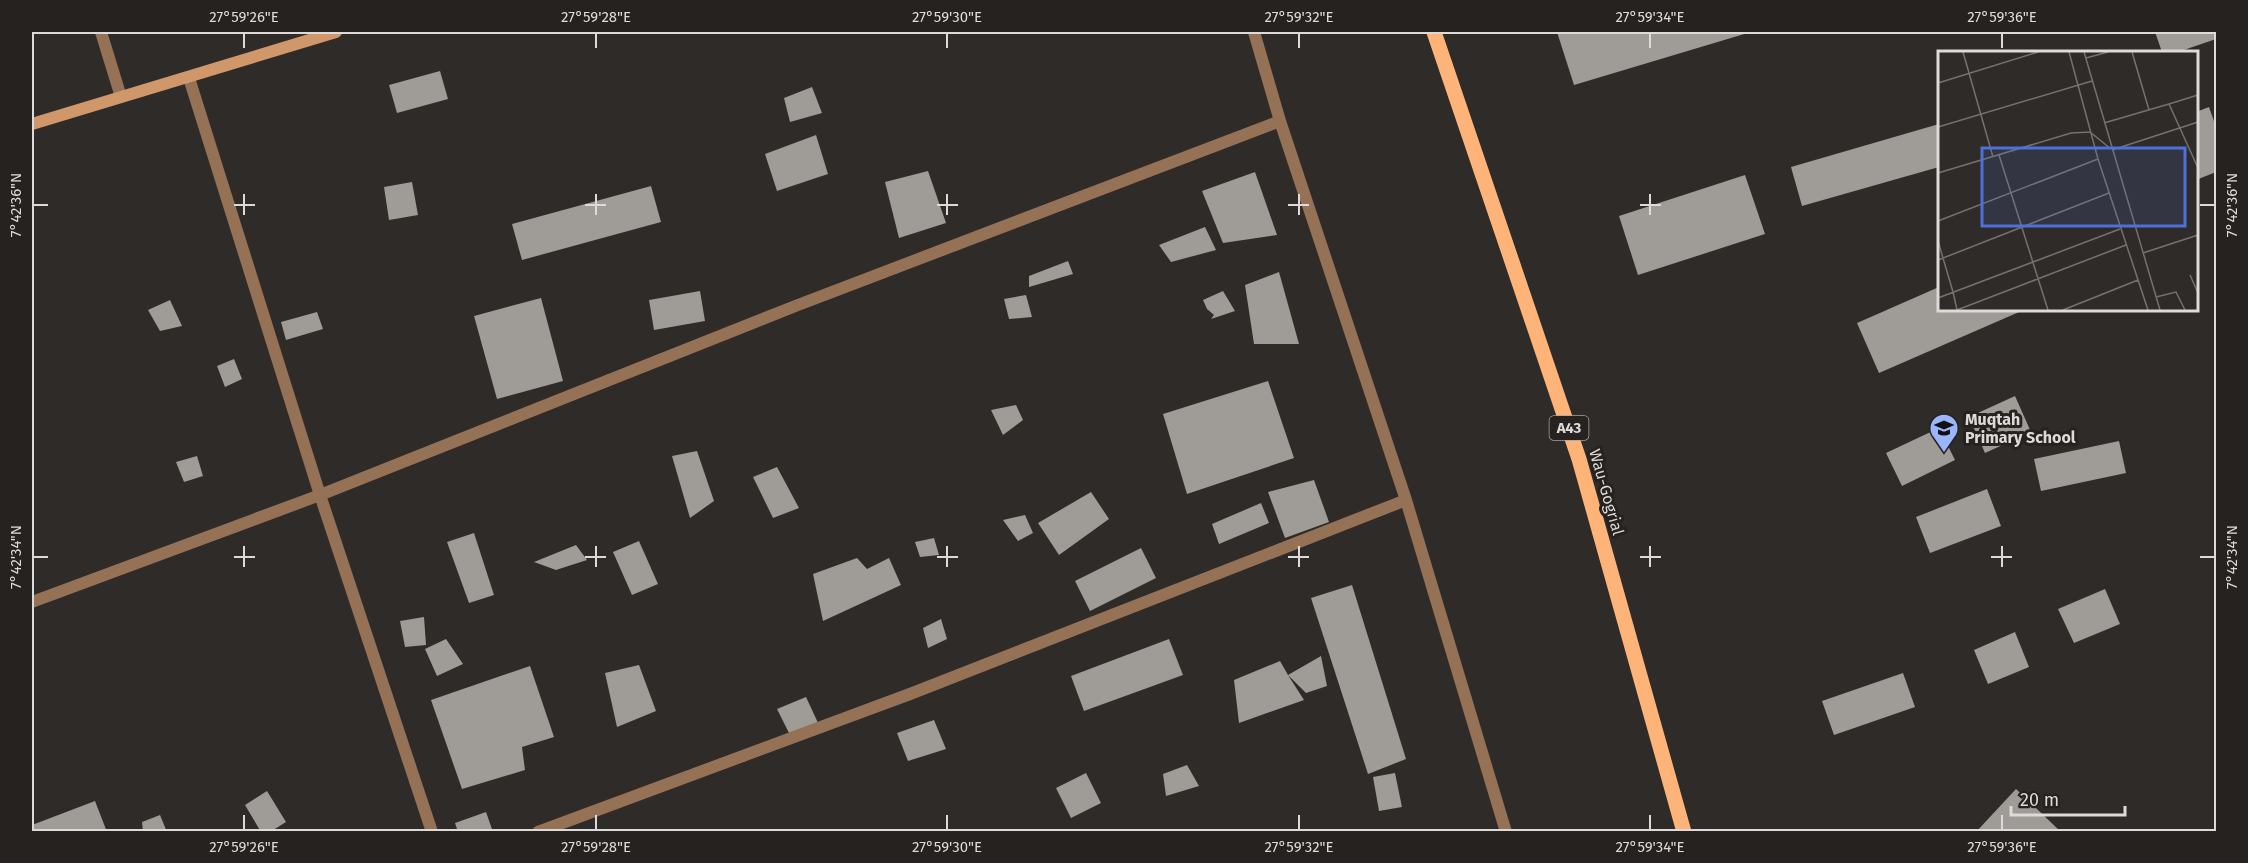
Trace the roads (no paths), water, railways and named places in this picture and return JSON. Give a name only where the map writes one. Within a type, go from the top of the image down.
[{"type":"main road","name":"Wau-Gogrial","points":[[1434,32],[1579,459],[1684,831]]},
{"type":"street","points":[[102,32],[121,97]]},
{"type":"street","points":[[32,124],[336,32]]},
{"type":"street","points":[[1254,32],[1280,121],[1406,500],[1506,831]]},
{"type":"street","points":[[189,78],[320,495],[432,831]]},
{"type":"street","points":[[32,602],[320,495],[809,300],[1280,121]]},
{"type":"street","points":[[538,831],[910,694],[1406,500]]},
{"type":"place","name":"Muqtah Primary School","points":[[1944,454]]}]
